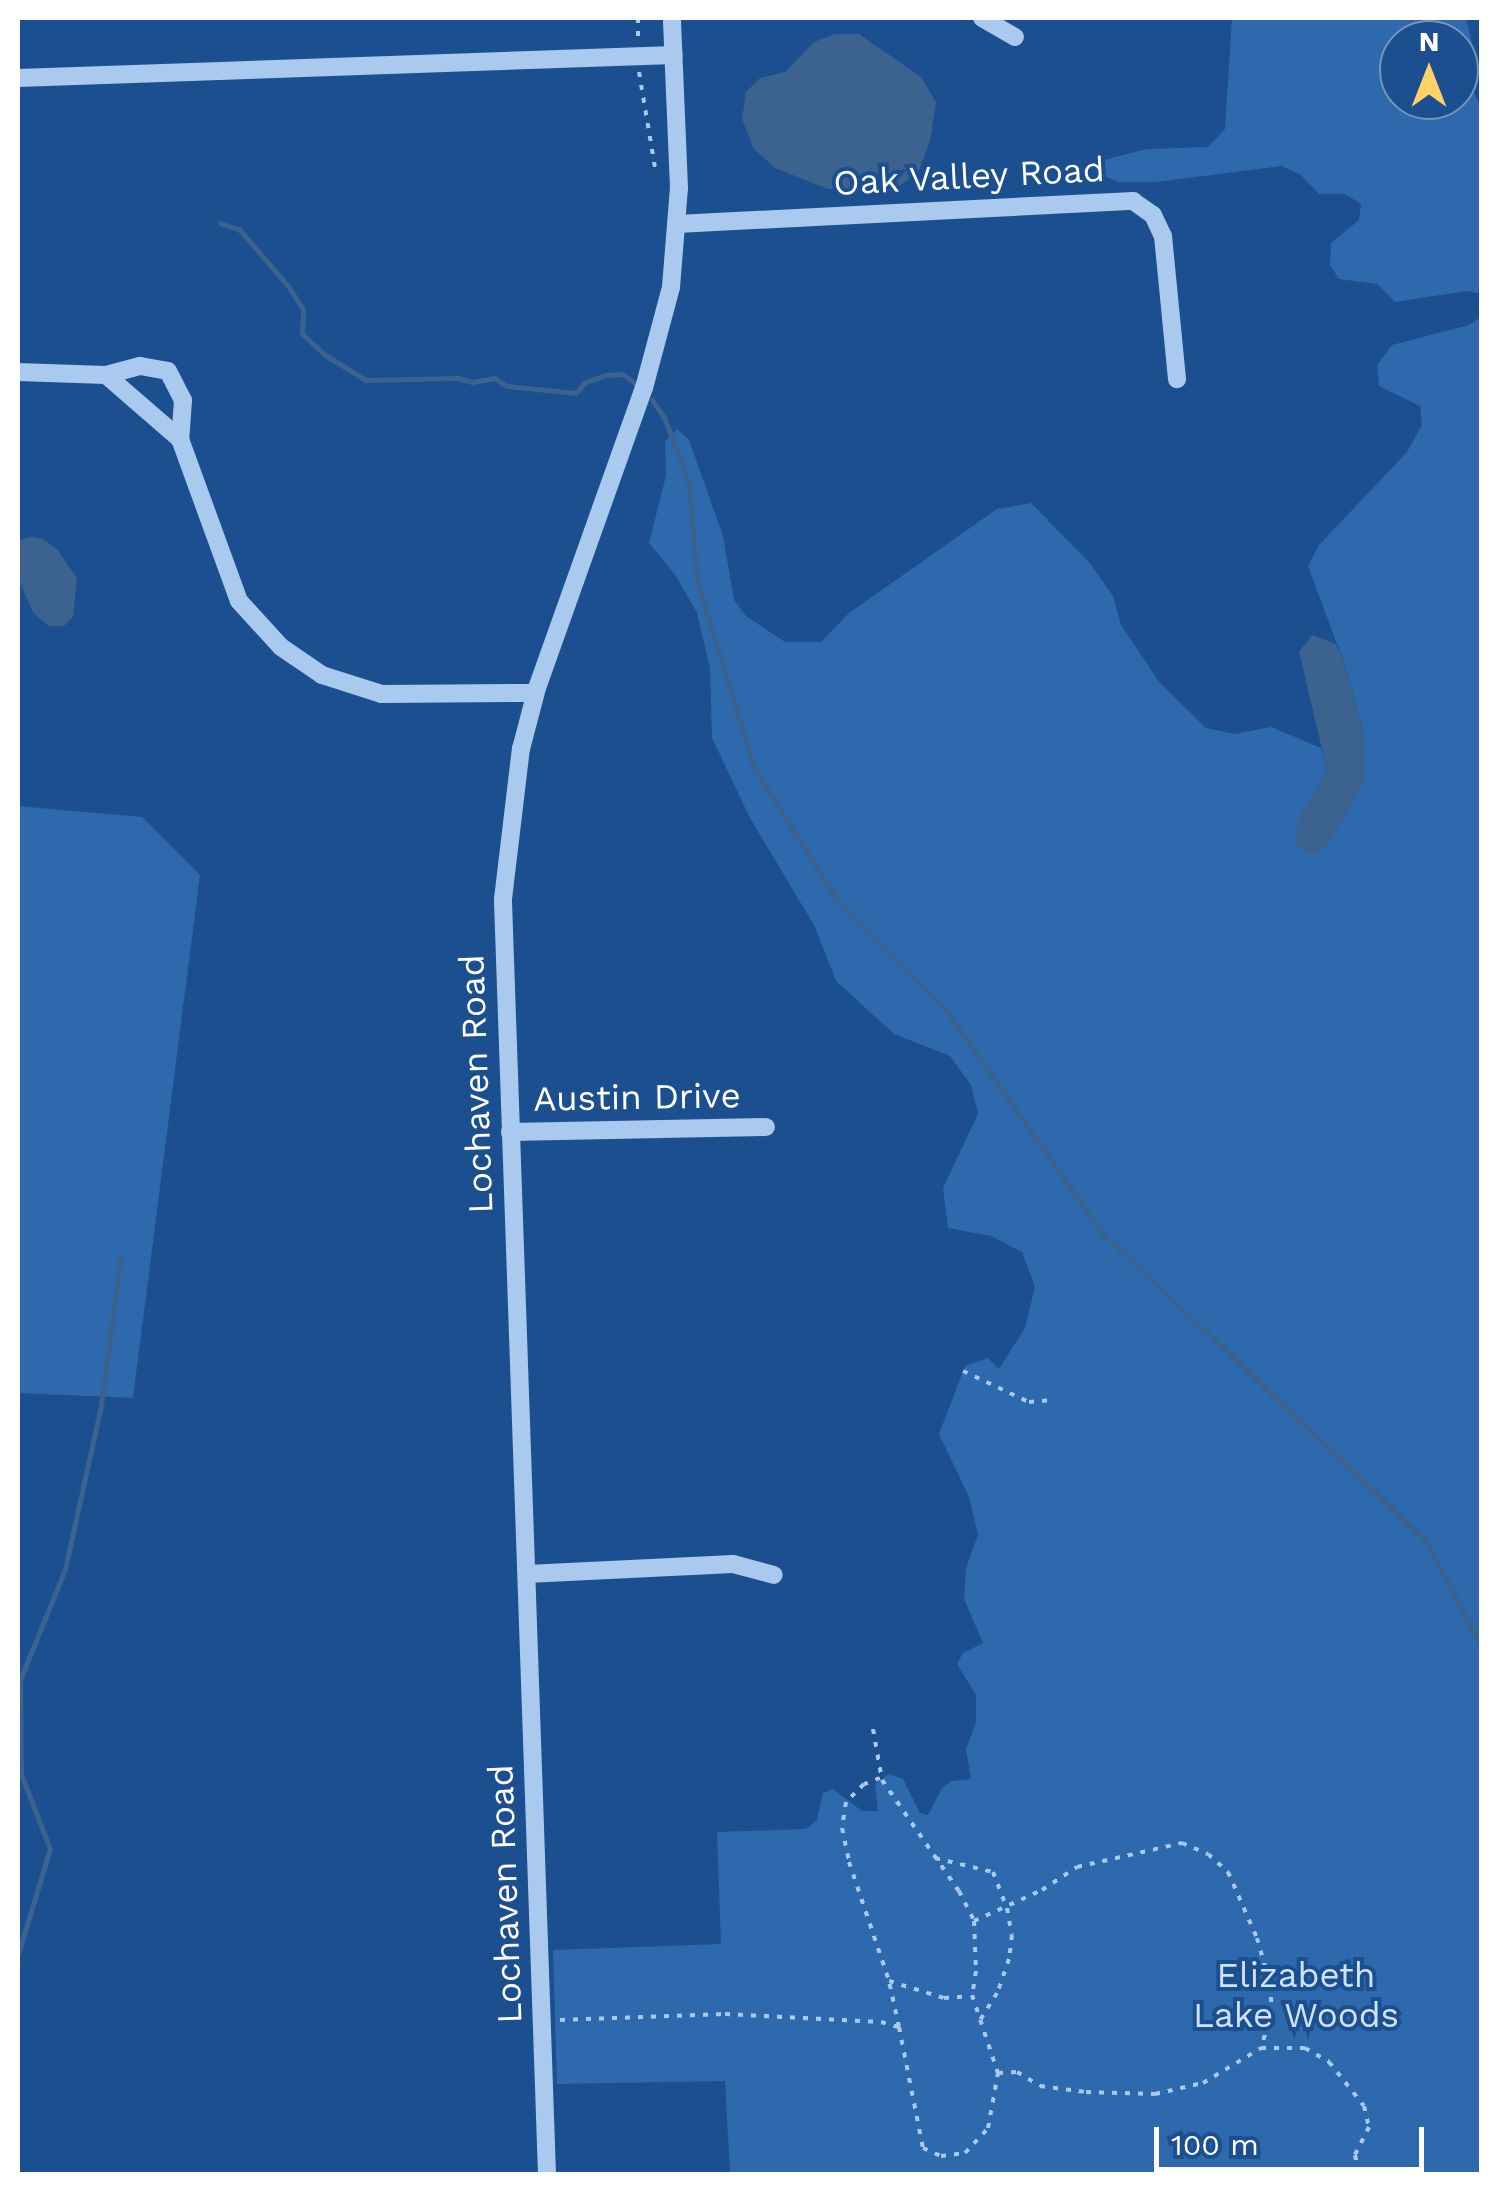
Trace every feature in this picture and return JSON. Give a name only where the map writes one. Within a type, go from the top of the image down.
[{"type":"street","name":"Lochaven Road","points":[[548,2174],[503,899],[514,787],[535,693],[644,388],[671,288],[678,224],[672,18]]},
{"type":"street","points":[[982,18],[1015,37]]},
{"type":"street","points":[[18,78],[674,55]]},
{"type":"street","name":"Oak Valley Road","points":[[678,224],[1133,201],[1154,215],[1162,236],[1177,379]]},
{"type":"street","points":[[18,372],[106,375],[140,366],[168,372],[183,400],[180,439],[239,600],[281,647],[322,674],[382,694],[535,693]]},
{"type":"street","points":[[106,375],[180,439]]},
{"type":"street","name":"Austin Drive","points":[[510,1132],[766,1127]]},
{"type":"street","points":[[527,1574],[734,1564],[774,1574]]},
{"type":"path","points":[[638,56],[640,96],[655,168]]},
{"type":"path","points":[[963,1372],[1029,1402],[1052,1400]]},
{"type":"path","points":[[872,1729],[882,1778],[974,1921],[976,1971],[972,1996],[998,2073],[988,2128],[965,2153],[942,2156],[923,2148],[889,1981],[853,1877],[842,1828],[846,1802],[864,1784],[882,1778]]},
{"type":"path","points":[[974,1921],[1007,1908],[1077,1866],[1182,1844],[1208,1854],[1228,1872],[1257,1938],[1270,1984],[1272,2010],[1261,2048]]},
{"type":"path","points":[[934,1858],[993,1872],[1007,1908],[1012,1934],[1009,1959],[997,1993],[979,2022]]},
{"type":"path","points":[[889,1981],[944,1998],[972,1996]]},
{"type":"path","points":[[542,2020],[725,2014],[882,2022],[899,2027]]},
{"type":"path","points":[[998,2073],[1017,2072],[1040,2086],[1155,2094],[1202,2083],[1261,2048],[1305,2048],[1328,2062],[1364,2106],[1368,2127],[1355,2155],[1359,2174]]},
{"type":"green space","points":[[1232,18],[1466,18],[1379,20],[1379,120],[1479,120],[1479,104],[1481,294],[1467,291],[1395,302],[1377,284],[1339,279],[1330,265],[1331,243],[1359,220],[1361,204],[1345,194],[1319,194],[1301,175],[1282,166],[1156,182],[1119,182],[1101,175],[1104,160],[1147,149],[1208,147],[1225,129]]},
{"type":"green space","name":"Elizabeth Lake Woods","points":[[1481,317],[1481,2174],[730,2174],[725,2081],[557,2084],[553,1950],[721,1944],[717,1832],[806,1829],[817,1820],[823,1793],[833,1789],[862,1811],[878,1811],[875,1784],[889,1774],[903,1779],[920,1813],[928,1815],[942,1788],[952,1781],[971,1779],[966,1749],[976,1723],[976,1695],[957,1664],[963,1653],[983,1643],[964,1599],[966,1568],[978,1535],[969,1497],[939,1434],[965,1366],[988,1358],[999,1369],[1025,1328],[1035,1287],[1022,1252],[991,1236],[948,1228],[943,1188],[978,1114],[971,1085],[950,1056],[894,1034],[836,981],[815,927],[750,818],[712,738],[710,668],[697,613],[676,576],[649,543],[666,476],[665,441],[677,429],[689,440],[723,536],[734,600],[746,616],[785,642],[821,642],[849,613],[997,509],[1031,503],[1089,562],[1113,596],[1121,625],[1160,683],[1206,728],[1235,734],[1271,727],[1321,748],[1327,770],[1297,823],[1364,733],[1347,671],[1308,566],[1319,545],[1407,452],[1422,425],[1420,406],[1379,386],[1377,365],[1392,345],[1469,325]]},
{"type":"green space","points":[[18,806],[142,817],[200,875],[133,1398],[18,1393]]},
{"type":"shaded area","points":[[835,34],[859,34],[921,77],[936,102],[930,141],[918,173],[896,188],[828,189],[775,168],[754,149],[742,119],[746,92],[760,78],[785,72],[814,42]]},
{"type":"shaded area","points":[[43,539],[57,549],[77,578],[73,617],[64,626],[49,626],[34,614],[18,579],[18,546],[20,540]]},
{"type":"shaded area","points":[[1312,635],[1336,644],[1347,671],[1364,733],[1364,783],[1329,843],[1310,855],[1296,844],[1297,823],[1327,770],[1299,652]]},
{"type":"waterway","points":[[220,223],[240,230],[288,286],[303,309],[302,334],[325,355],[366,380],[458,378],[472,382],[494,378],[507,386],[576,393],[584,383],[605,375],[622,374],[635,383]]},
{"type":"waterway","points":[[652,400],[664,417],[689,483],[697,581],[754,767],[836,898],[946,1010],[1103,1234],[1427,1542],[1482,1649]]},
{"type":"waterway","points":[[18,1954],[50,1849],[21,1774],[20,1680],[65,1569],[101,1405],[121,1256]]}]
